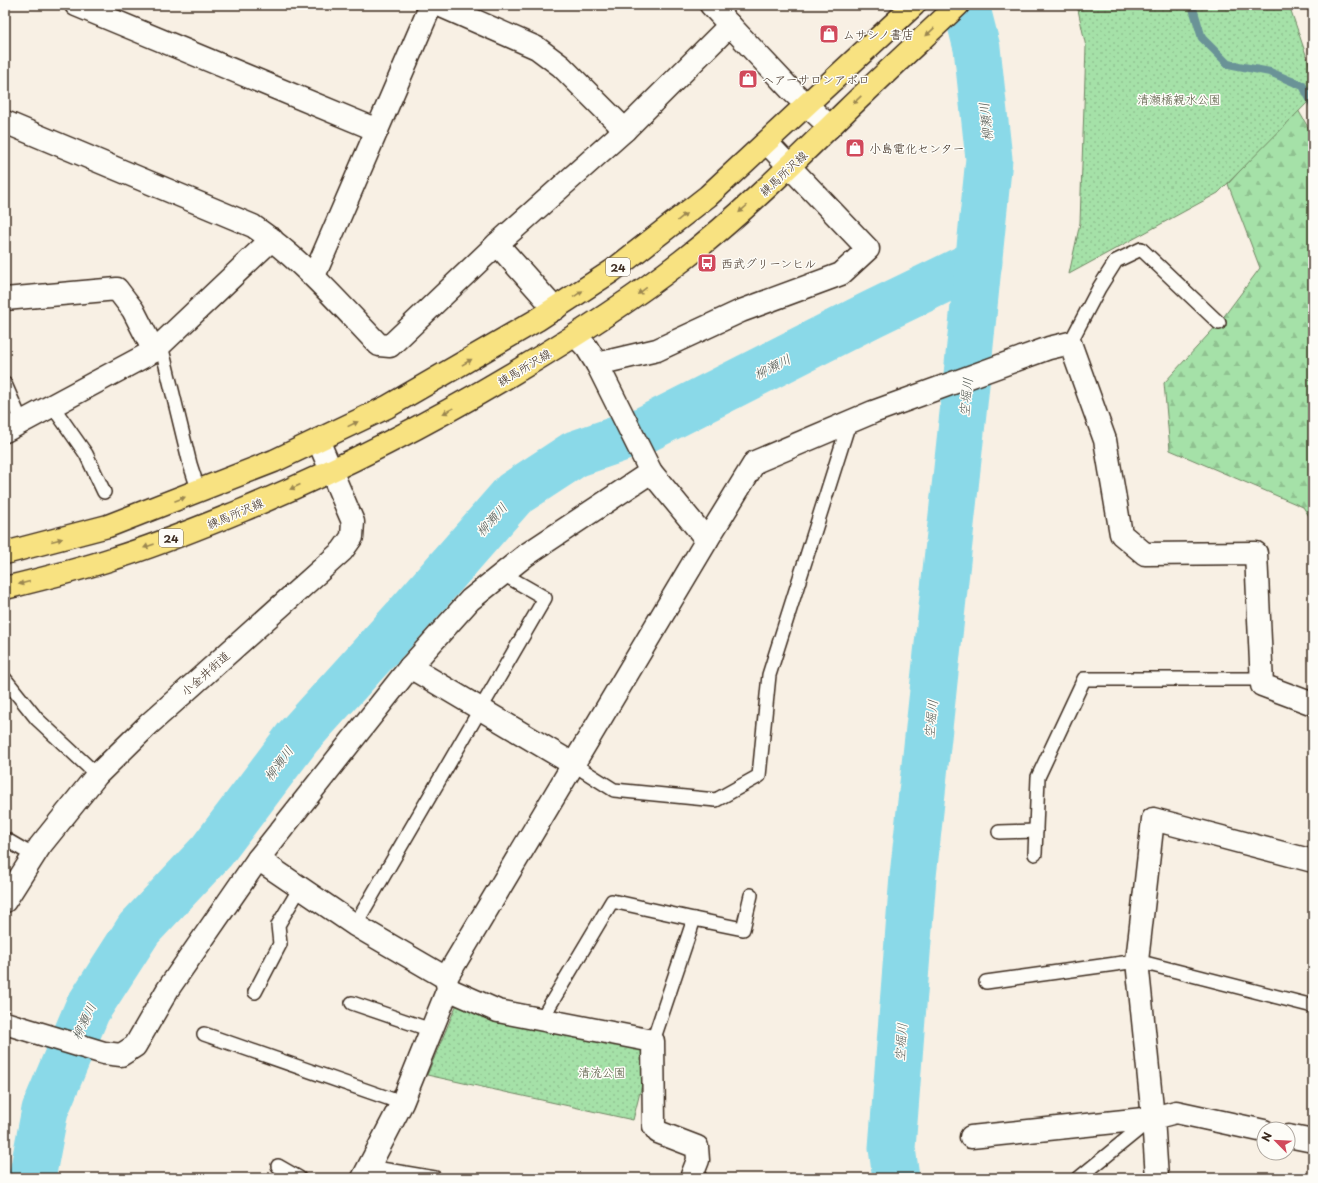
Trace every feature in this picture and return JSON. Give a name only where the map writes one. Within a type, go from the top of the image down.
[{"type":"main road","name":"24","points":[[5,553],[108,526],[199,492],[274,461],[400,400],[555,309],[612,271],[659,236],[708,196],[767,143],[914,5]]},
{"type":"main road","name":"練馬所沢線","points":[[5,588],[123,556],[200,528],[331,471],[465,402],[576,336],[636,296],[684,259],[790,166],[885,73],[958,5]]},
{"type":"street","points":[[76,5],[377,130]]},
{"type":"street","points":[[314,276],[430,5]]},
{"type":"street","points":[[439,5],[537,48],[561,66],[625,130]]},
{"type":"street","points":[[711,5],[830,127]]},
{"type":"street","points":[[5,122],[253,226],[272,239],[314,276],[378,345],[390,346],[497,244],[625,130],[730,25]]},
{"type":"street","points":[[597,364],[657,350],[741,311],[841,274],[868,249],[767,143]]},
{"type":"street","points":[[13,427],[52,407],[157,348],[272,239]]},
{"type":"street","points":[[497,244],[555,309]]},
{"type":"street","points":[[5,299],[117,289],[133,310],[157,348]]},
{"type":"street","points":[[576,336],[587,348],[610,387],[647,464],[707,540]]},
{"type":"street","points":[[366,1173],[402,1103],[431,1030],[447,983],[573,764],[755,462],[880,410],[1043,350],[1070,343],[1105,440],[1121,534],[1145,554],[1256,553],[1262,685],[1313,704]]},
{"type":"street","name":"小金井街道","points":[[5,901],[34,856],[97,775],[148,725],[342,551],[352,538],[354,522],[318,440]]},
{"type":"street","points":[[5,1023],[104,1053],[121,1056],[135,1046],[168,990],[258,859],[410,666],[470,600],[526,555],[647,464]]},
{"type":"street","points":[[410,666],[573,764]]},
{"type":"street","points":[[1157,1178],[1153,1118],[1137,961],[1153,819],[1313,861]]},
{"type":"street","points":[[258,859],[355,925],[447,983],[498,1011],[653,1041],[654,1126],[658,1132],[697,1147],[698,1160],[691,1178]]},
{"type":"street","points":[[971,1137],[1153,1118],[1176,1112],[1256,1129]]},
{"type":"street","points":[[1296,1138],[1313,1141]]},
{"type":"lane","points":[[1070,343],[1098,288],[1116,261],[1141,249],[1219,323]]},
{"type":"lane","points":[[157,348],[199,492]]},
{"type":"lane","points":[[5,384],[13,427]]},
{"type":"lane","points":[[52,407],[86,454],[104,492]]},
{"type":"lane","points":[[573,764],[614,790],[716,800],[758,776],[769,675],[849,423]]},
{"type":"lane","points":[[355,925],[545,598],[503,574]]},
{"type":"lane","points":[[5,679],[37,719],[97,775]]},
{"type":"lane","points":[[1035,854],[1038,777],[1084,679],[1261,679]]},
{"type":"lane","points":[[999,832],[1036,831]]},
{"type":"lane","points":[[5,840],[34,856]]},
{"type":"lane","points":[[255,992],[280,944],[278,925],[300,888]]},
{"type":"lane","points":[[541,1020],[612,901],[743,930],[751,895]]},
{"type":"lane","points":[[653,1041],[694,919]]},
{"type":"lane","points":[[986,982],[1137,961],[1313,1006]]},
{"type":"lane","points":[[352,1003],[431,1030]]},
{"type":"lane","points":[[204,1034],[402,1103]]},
{"type":"lane","points":[[1079,1178],[1153,1118]]},
{"type":"lane","points":[[278,1166],[299,1178]]},
{"type":"lane","points":[[366,1173],[435,1178]]},
{"type":"green space","name":"清瀬橋親水公園","points":[[1077,5],[1289,5],[1313,75],[1313,97],[1218,193],[1069,274],[1080,223],[1086,47]]},
{"type":"green space","points":[[1297,108],[1313,136],[1313,522],[1303,507],[1170,450],[1164,383],[1219,323],[1260,268],[1228,184]]},
{"type":"green space","name":"清流公園","points":[[459,999],[653,1041],[633,1120],[427,1075]]},
{"type":"waterway","name":"空堀川","points":[[896,1178],[892,1148],[913,876],[989,159],[977,48],[966,5]]},
{"type":"waterway","points":[[1192,5],[1202,38],[1228,64],[1270,72],[1303,86],[1313,105]]},
{"type":"waterway","name":"柳瀬川","points":[[32,1178],[45,1110],[87,1010],[139,929],[212,851],[298,737],[410,613],[514,494],[575,454],[642,431],[870,315],[979,262]]},
{"type":"waterway","name":"空堀川","points":[[888,1178],[892,1148]]},
{"type":"place","name":"ムサシノ書店","points":[[829,34]]},
{"type":"place","name":"ヘアーサロンアポロ","points":[[748,79]]},
{"type":"place","name":"小島電化センター","points":[[855,148]]},
{"type":"place","name":"西武グリーンヒル","points":[[707,263]]}]
